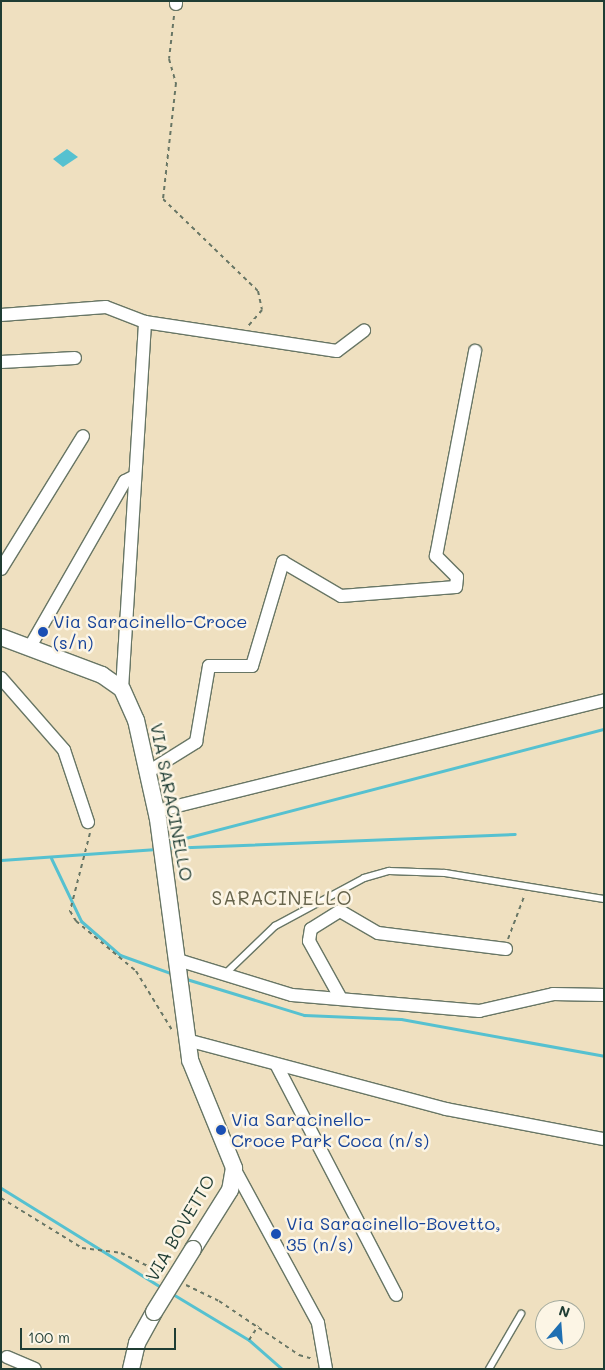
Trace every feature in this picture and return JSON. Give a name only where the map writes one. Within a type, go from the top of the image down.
[{"type":"street","points":[[1,315],[106,307],[145,322],[336,351],[364,331]]},
{"type":"street","points":[[122,689],[145,322]]},
{"type":"street","points":[[148,772],[196,742],[209,666],[252,666],[283,562],[341,596],[456,587],[457,578],[436,556],[475,351]]},
{"type":"street","points":[[1,362],[74,358]]},
{"type":"street","points":[[1,569],[83,436]]},
{"type":"street","points":[[31,645],[125,481],[135,476]]},
{"type":"street","points":[[1,637],[31,645],[102,675],[122,689]]},
{"type":"street","points":[[1,678],[64,750],[88,822]]},
{"type":"street","name":"VIA SARACINELLO","points":[[122,689],[136,720],[157,815],[182,991]]},
{"type":"street","points":[[157,815],[604,700]]},
{"type":"street","points":[[340,997],[309,941],[311,929],[340,911],[378,933],[506,949]]},
{"type":"street","points":[[179,963],[292,995],[340,997],[479,1011],[552,994],[604,995]]},
{"type":"street","name":"VIA BOVETTO","points":[[131,1368],[154,1312],[230,1190],[234,1168],[181,1039],[182,991]]},
{"type":"street","points":[[181,1039],[446,1110],[603,1139]]},
{"type":"street","points":[[278,1066],[396,1295]]},
{"type":"street","points":[[234,1168],[318,1323],[326,1369]]},
{"type":"street","points":[[7,1357],[35,1369]]},
{"type":"lane","points":[[224,976],[276,926],[364,878],[389,871],[445,873],[604,899]]},
{"type":"lane","points":[[489,1369],[521,1314]]},
{"type":"path","points":[[176,3],[169,59],[176,82],[163,199],[258,291],[262,310],[252,324],[233,335]]},
{"type":"path","points":[[88,822],[91,840],[70,911],[76,921],[136,970],[181,1039]]},
{"type":"path","points":[[506,949],[510,923],[522,913],[527,886]]},
{"type":"path","points":[[249,1340],[258,1326]]},
{"type":"water","points":[[67,149],[78,157],[63,167],[53,159]]},
{"type":"waterway","points":[[166,843],[604,729]]},
{"type":"waterway","points":[[166,848],[515,834]]},
{"type":"waterway","points":[[1,860],[157,849]]},
{"type":"waterway","points":[[51,858],[81,921],[120,955],[173,974]]},
{"type":"waterway","points":[[183,978],[304,1015],[401,1019],[604,1056]]},
{"type":"waterway","points":[[1,1188],[164,1289]]},
{"type":"waterway","points":[[171,1293],[249,1340],[282,1369]]},
{"type":"place","name":"Via Saracinello-Croce (s/n)","points":[[43,632]]},
{"type":"place","name":"Via Saracinello- Croce Park Coca (n/s)","points":[[221,1130]]},
{"type":"place","name":"Via Saracinello-Bovetto, 35 (n/s)","points":[[276,1234]]},
{"type":"district","name":"SARACINELLO","points":[[282,898]]}]
